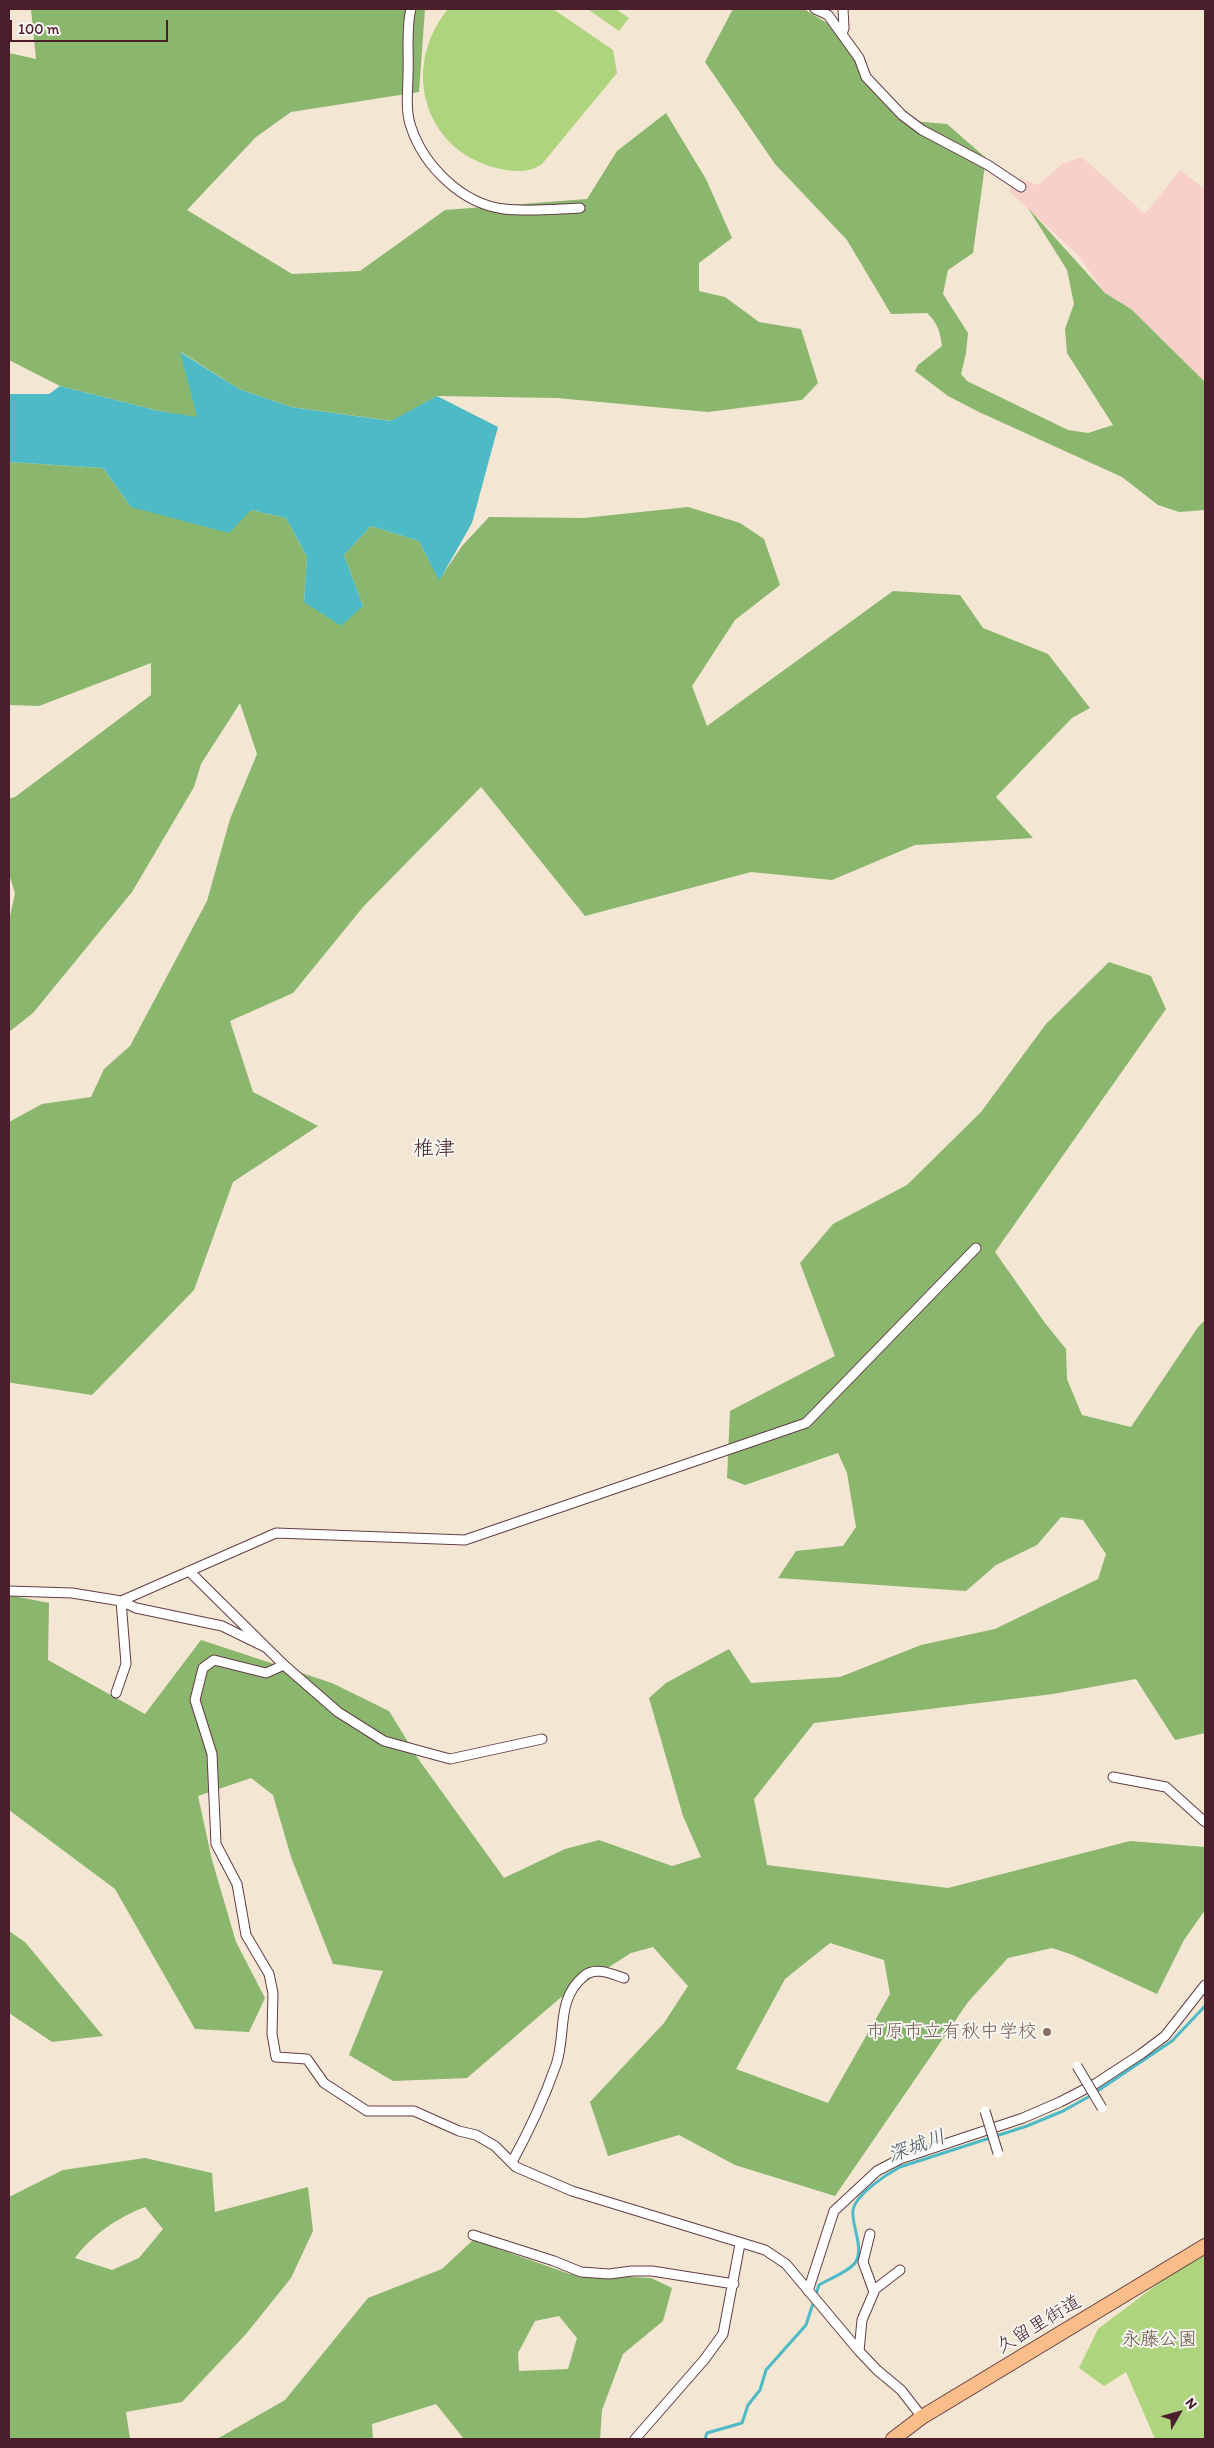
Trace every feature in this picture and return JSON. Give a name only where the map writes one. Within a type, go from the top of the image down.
[{"type":"main road","name":"久留里街道","points":[[893,2439],[922,2417],[1205,2246]]},
{"type":"street","points":[[411,9],[407,104],[410,126],[421,152],[431,166],[443,179],[470,198],[502,209],[580,208]]},
{"type":"street","points":[[815,9],[828,15],[859,58],[866,77],[902,116],[922,130],[988,165],[1021,187]]},
{"type":"street","points":[[842,34],[844,28],[843,9]]},
{"type":"street","points":[[121,1601],[276,1533],[465,1540],[806,1423],[976,1248]]},
{"type":"street","points":[[189,1571],[284,1665],[338,1712],[384,1741],[450,1759],[542,1739]]},
{"type":"street","points":[[9,1591],[72,1594],[121,1601],[136,1608],[227,1628],[271,1651]]},
{"type":"street","points":[[116,1693],[126,1664],[121,1601]]},
{"type":"street","points":[[227,1628],[238,1618]]},
{"type":"street","points":[[284,1665],[266,1673],[214,1660],[203,1668],[195,1700],[212,1754],[216,1844],[237,1884],[246,1935],[269,1974],[273,1993],[272,2034],[276,2056],[307,2059],[324,2083],[367,2111],[414,2111],[459,2132],[476,2136],[496,2146],[516,2167],[572,2191],[740,2244],[765,2250],[786,2264],[859,2351],[877,2370],[901,2390],[922,2417]]},
{"type":"street","points":[[1112,1777],[1166,1787],[1205,1822]]},
{"type":"street","points":[[512,2162],[530,2130],[556,2064],[560,2051],[561,2023],[566,2003],[578,1982],[585,1974],[595,1971],[624,1978]]},
{"type":"street","points":[[808,2291],[834,2211],[877,2171],[900,2159],[1023,2118],[1060,2102],[1094,2084],[1142,2054],[1165,2036],[1205,1986]]},
{"type":"street","points":[[1077,2066],[1102,2108]]},
{"type":"street","points":[[985,2111],[998,2153]]},
{"type":"street","points":[[870,2234],[863,2262],[874,2290]]},
{"type":"street","points":[[474,2235],[554,2260],[581,2272],[609,2274],[632,2271],[652,2272],[734,2284]]},
{"type":"street","points":[[635,2439],[704,2360],[723,2334],[734,2284],[740,2244]]},
{"type":"street","points":[[859,2351],[862,2320],[874,2290],[900,2270]]},
{"type":"shaded area","points":[[1082,157],[1145,214],[1180,170],[1205,189],[1205,382],[1131,309],[1105,293],[1078,255],[1009,191],[1016,177],[1038,185],[1062,164]]},
{"type":"green space","points":[[31,9],[425,9],[419,92],[291,112],[256,137],[187,210],[292,274],[360,271],[445,210],[587,199],[617,151],[666,113],[706,179],[732,238],[699,263],[699,291],[725,297],[759,322],[801,329],[818,383],[802,400],[708,412],[557,398],[437,396],[392,421],[291,407],[239,389],[181,352],[198,418],[159,411],[60,386],[9,360],[9,53],[36,59]]},
{"type":"green space","points":[[448,9],[553,9],[613,50],[617,73],[538,167],[525,171],[516,171],[478,162],[456,148],[439,129],[428,108],[423,83],[425,58],[433,33]]},
{"type":"green space","points":[[590,9],[616,9],[629,18],[619,31]]},
{"type":"green space","points":[[733,9],[804,9],[827,23],[901,120],[947,124],[986,158],[973,253],[948,270],[943,294],[968,333],[961,374],[967,381],[1068,430],[1088,433],[1113,425],[1067,353],[1065,329],[1074,304],[1067,270],[1028,208],[1105,293],[1131,309],[1205,382],[1205,510],[1179,512],[1158,505],[1122,477],[979,412],[948,396],[915,371],[918,365],[942,346],[934,320],[927,313],[891,314],[847,240],[775,164],[705,62]]},
{"type":"green space","points":[[9,462],[103,468],[131,507],[251,510],[286,518],[307,557],[304,602],[363,606],[344,555],[371,526],[419,541],[439,580],[462,546],[489,517],[584,518],[688,507],[740,523],[764,539],[780,585],[735,620],[692,686],[707,726],[893,591],[960,595],[983,628],[1048,654],[1090,708],[1072,718],[996,797],[1033,838],[915,845],[832,880],[751,872],[585,916],[481,787],[363,907],[293,993],[230,1021],[253,1092],[318,1126],[233,1182],[194,1290],[92,1395],[12,1383],[9,1382],[9,1122],[42,1104],[91,1097],[104,1069],[130,1046],[207,901],[230,819],[257,754],[240,703],[201,764],[194,787],[132,892],[33,1013],[9,1032],[9,921],[15,893],[9,874],[9,799],[15,797],[151,695],[151,663],[39,706],[9,705]]},
{"type":"green space","points":[[1109,962],[1151,976],[1166,1009],[995,1252],[1045,1323],[1066,1349],[1067,1379],[1082,1415],[1131,1427],[1198,1327],[1205,1320],[1205,1733],[1175,1740],[1136,1679],[1053,1694],[814,1723],[754,1799],[767,1865],[948,1888],[1130,1841],[1205,1847],[1205,1910],[1184,1940],[1157,1994],[1073,1955],[1052,1948],[1008,1958],[968,2002],[835,2196],[735,2165],[679,2135],[608,2156],[590,2102],[664,2023],[688,1986],[653,1947],[631,1953],[559,1999],[467,2078],[393,2081],[349,2055],[383,1971],[333,1964],[291,1857],[273,1795],[251,1778],[198,1796],[212,1860],[236,1942],[265,1998],[249,2032],[195,2029],[115,1889],[9,1810],[9,1595],[49,1603],[48,1660],[145,1714],[201,1640],[332,1683],[389,1711],[419,1760],[504,1878],[565,1849],[599,1840],[672,1866],[701,1857],[683,1816],[649,1698],[666,1683],[729,1649],[751,1683],[840,1677],[921,1645],[995,1629],[1098,1579],[1106,1554],[1083,1520],[1061,1517],[1037,1545],[996,1565],[966,1591],[778,1578],[796,1551],[843,1546],[856,1527],[847,1473],[838,1453],[745,1485],[727,1478],[730,1411],[835,1356],[800,1263],[833,1224],[907,1185],[981,1112],[1046,1024]],"holes":[[[830,1943],[884,1960],[890,1994],[828,2103],[736,2069],[785,1979]]]},
{"type":"green space","points":[[9,1931],[25,1942],[103,2036],[52,2042],[9,2013]]},
{"type":"green space","points":[[145,2158],[212,2173],[215,2212],[308,2187],[313,2231],[291,2278],[246,2334],[182,2402],[126,2412],[130,2439],[9,2439],[9,2197],[63,2170]],"holes":[[[145,2207],[163,2229],[139,2258],[112,2270],[75,2258],[89,2242],[106,2228],[125,2216]]]},
{"type":"green space","points":[[473,2240],[570,2274],[651,2278],[672,2288],[663,2321],[623,2354],[602,2410],[600,2439],[464,2439],[436,2404],[372,2424],[373,2439],[217,2439],[285,2400],[368,2298],[442,2269]],"holes":[[[559,2316],[577,2338],[568,2369],[519,2371],[518,2353],[535,2321]]]},
{"type":"green space","name":"永藤公園","points":[[1205,2248],[1205,2439],[1155,2439],[1126,2372],[1104,2386],[1079,2368],[1098,2329]]},
{"type":"water","points":[[180,352],[239,389],[291,407],[391,421],[437,396],[498,427],[472,523],[439,581],[419,541],[371,526],[344,555],[363,606],[341,626],[304,602],[307,557],[286,518],[251,510],[229,533],[131,507],[103,468],[9,462],[9,394],[49,394],[60,386],[159,411],[197,417]]},
{"type":"waterway","name":"深城川","points":[[705,2439],[707,2433],[742,2423],[748,2405],[760,2390],[766,2370],[806,2325],[819,2285],[855,2263],[859,2251],[853,2210],[855,2204],[866,2191],[900,2167],[1027,2126],[1063,2111],[1090,2096],[1172,2041],[1205,2006]]},
{"type":"place","name":"市原市立有秋中学校","points":[[1047,2032]]},
{"type":"district","name":"椎津","points":[[434,1150]]}]
